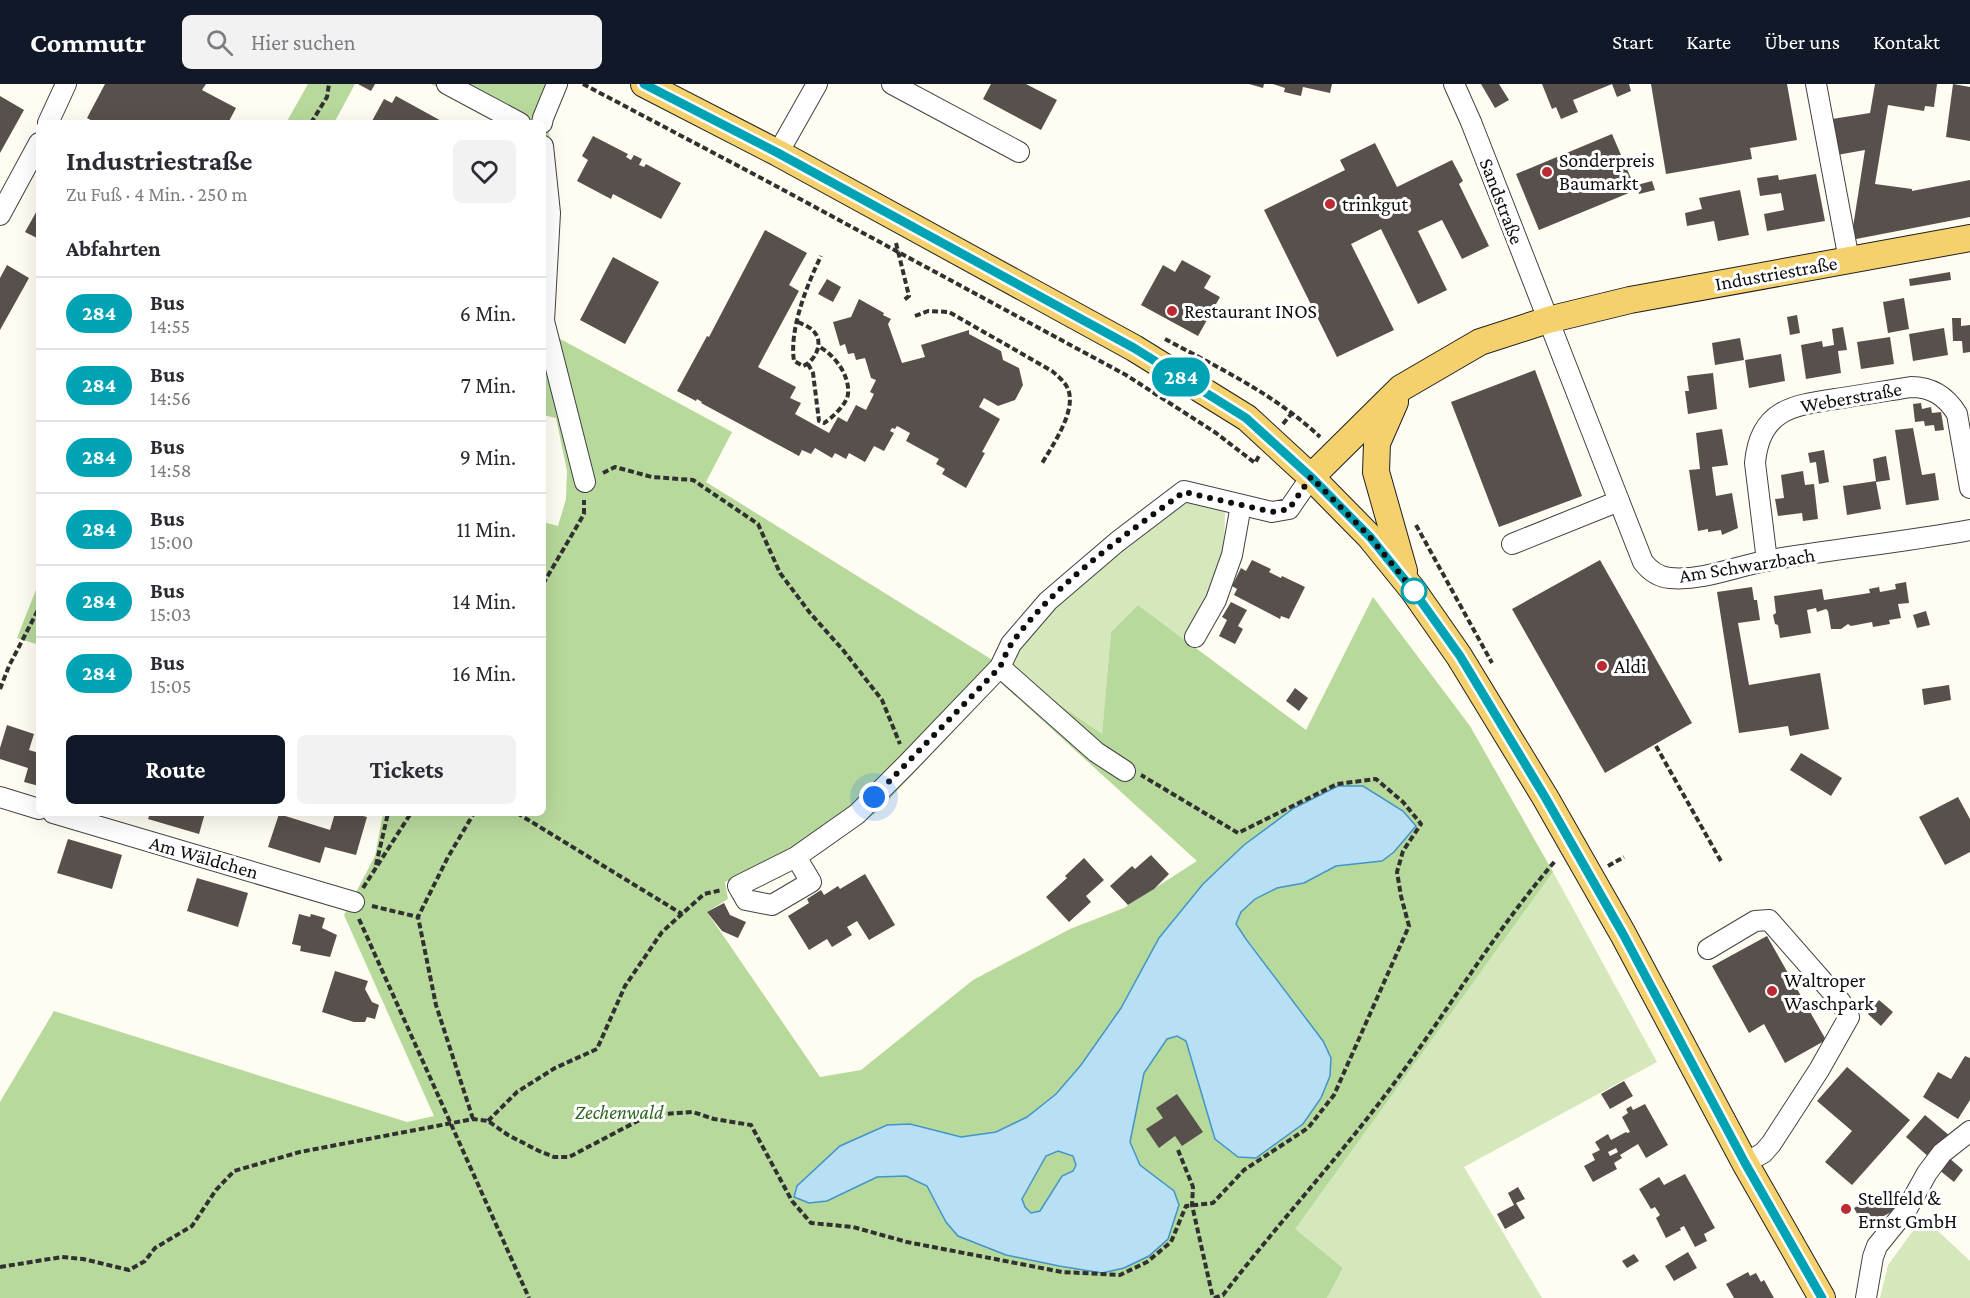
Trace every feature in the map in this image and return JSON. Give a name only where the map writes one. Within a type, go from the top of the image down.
[{"type":"main road","points":[[644,84],[778,153],[1134,348],[1246,418],[1311,477],[1370,537],[1460,656],[1623,934],[1745,1163],[1822,1298]]},
{"type":"main road","name":"Industriestraße","points":[[1311,477],[1401,388],[1480,342],[1548,320],[1630,300],[1970,238]]},
{"type":"main road","points":[[1401,388],[1377,443],[1376,472],[1407,583]]},
{"type":"street","points":[[49,120],[66,84]]},
{"type":"street","points":[[447,84],[514,120]]},
{"type":"street","points":[[543,120],[557,84]]},
{"type":"street","points":[[778,153],[817,84]]},
{"type":"street","points":[[892,84],[1019,152]]},
{"type":"street","name":"Sandstraße","points":[[1454,84],[1472,122],[1548,320]]},
{"type":"street","points":[[1816,84],[1849,260]]},
{"type":"street","points":[[0,215],[36,149]]},
{"type":"street","points":[[546,175],[550,213],[546,285]]},
{"type":"street","name":"Am Schwarzbach","points":[[1548,320],[1643,562],[1659,575],[1670,578],[1701,576],[1767,561],[1970,530]]},
{"type":"street","points":[[546,329],[585,482]]},
{"type":"street","name":"Weberstraße","points":[[1767,561],[1755,463],[1756,451],[1760,439],[1772,420],[1797,405],[1911,387],[1937,392],[1952,404],[1957,414],[1970,488]]},
{"type":"street","points":[[796,857],[811,882],[772,905],[746,900],[738,886],[796,857],[857,813],[1000,667],[1011,644],[1048,601],[1117,542],[1184,492],[1272,512],[1289,509],[1311,477]]},
{"type":"street","points":[[1512,544],[1619,501]]},
{"type":"street","points":[[1195,637],[1216,600],[1232,555],[1241,505]]},
{"type":"street","points":[[1000,667],[1096,752],[1125,771]]},
{"type":"street","points":[[0,797],[36,808]]},
{"type":"street","name":"Am Wäldchen","points":[[63,816],[354,902]]},
{"type":"street","points":[[1708,949],[1755,921],[1769,920],[1840,1001],[1849,1017],[1820,1070],[1771,1144],[1763,1153],[1745,1163]]},
{"type":"street","points":[[1866,1298],[1877,1246],[1907,1209],[1937,1160],[1970,1131]]},
{"type":"path","points":[[313,120],[327,97],[328,84]]},
{"type":"path","points":[[583,84],[1126,375],[1216,433],[1255,463],[1292,412]]},
{"type":"path","points":[[888,215],[909,296],[904,300]]},
{"type":"path","points":[[798,322],[815,332],[818,338],[818,346],[812,360],[803,366],[794,361],[792,346],[798,322],[810,278],[821,256]]},
{"type":"path","points":[[915,316],[928,311],[949,312],[1052,371],[1063,381],[1068,388],[1070,403],[1062,429],[1041,465]]},
{"type":"path","points":[[808,364],[813,373],[819,421],[824,423],[842,405],[848,396],[848,391],[843,371],[828,351],[818,346]]},
{"type":"path","points":[[546,579],[584,514],[585,482],[615,467],[652,477],[693,480],[758,524],[780,573],[882,700],[907,764]]},
{"type":"path","points":[[0,689],[9,666],[36,614]]},
{"type":"path","points":[[1656,746],[1722,863]]},
{"type":"path","points":[[0,1267],[62,1257],[83,1258],[129,1270],[145,1260],[155,1248],[192,1226],[216,1190],[234,1171],[300,1152],[473,1119],[488,1121],[508,1135],[554,1157],[569,1157],[649,1115],[693,1112],[714,1119],[751,1125],[792,1202],[811,1223],[853,1227],[907,1242],[1062,1272],[1120,1275],[1147,1262],[1171,1242],[1186,1206],[1213,1203],[1244,1170],[1308,1128],[1334,1095],[1409,926],[1397,872],[1403,851],[1421,824],[1403,802],[1376,779],[1337,784],[1238,833],[1141,775],[1125,771]]},
{"type":"path","points":[[375,870],[387,816]]},
{"type":"path","points":[[409,816],[354,902],[360,923],[529,1298]]},
{"type":"path","points":[[472,816],[448,857],[418,917],[436,1005],[473,1119]]},
{"type":"path","points":[[523,816],[682,914]]},
{"type":"path","points":[[1178,1150],[1193,1188],[1192,1205],[1214,1298],[1223,1295],[1262,1244],[1326,1171],[1398,1079],[1494,941],[1556,861],[1575,850]]},
{"type":"path","points":[[1605,867],[1623,857]]},
{"type":"path","points":[[488,1121],[518,1092],[555,1068],[597,1049],[625,986],[662,932],[704,894],[738,886]]},
{"type":"path","points":[[354,902],[418,917]]},
{"type":"green space","points":[[308,84],[355,84],[336,120],[288,120]]},
{"type":"green space","name":"Zechenwald","points":[[431,84],[564,84],[548,126],[554,172],[553,335],[732,432],[706,482],[1007,669],[1102,734],[1111,632],[1138,605],[1306,730],[1373,597],[1470,726],[1553,872],[1295,1229],[1343,1268],[1327,1298],[0,1298],[0,1102],[54,1011],[407,1122],[434,1116],[344,915],[375,856],[382,816],[546,816],[546,523],[558,526],[566,499],[567,471],[556,418],[546,416],[546,120],[497,120]],"holes":[[[1000,682],[1197,861],[1124,908],[1070,929],[973,980],[861,1070],[820,1077],[707,912],[728,899],[725,882],[795,847],[804,862],[877,812]],[[1362,786],[1403,811],[1416,826],[1394,852],[1382,861],[1335,866],[1304,883],[1277,888],[1255,899],[1241,912],[1236,924],[1323,1041],[1331,1058],[1215,1139],[1186,1041],[1177,1036],[1167,1039],[1144,1073],[1130,1142],[1140,1165],[1174,1191],[958,1236],[946,1222],[927,1186],[906,1176],[877,1177],[910,1124],[961,1137],[996,1132],[1027,1117],[1056,1094],[1081,1065],[1121,1008],[1159,938],[1203,884],[1244,845],[1294,808]]]},
{"type":"green space","points":[[1191,502],[1225,512],[1224,548],[1213,586],[1184,639],[1138,605],[1111,632],[1102,735],[1007,669],[1019,647],[1049,610],[1179,503]]},
{"type":"green space","points":[[36,590],[36,644],[17,638]]},
{"type":"green space","points":[[1553,872],[1657,1062],[1464,1167],[1542,1298],[1327,1298],[1343,1268],[1294,1229]]},
{"type":"green space","points":[[1058,1151],[1073,1156],[1076,1165],[1073,1171],[1062,1176],[1040,1211],[1031,1213],[1025,1207],[1022,1199],[1046,1156]]},
{"type":"green space","points":[[1923,1217],[1970,1261],[1970,1298],[1880,1298],[1888,1265]]},
{"type":"water","points":[[1338,786],[1363,786],[1403,811],[1416,826],[1394,852],[1382,861],[1336,866],[1304,883],[1277,888],[1255,899],[1241,912],[1236,924],[1323,1041],[1331,1058],[1330,1076],[1321,1098],[1303,1124],[1256,1158],[1238,1157],[1215,1139],[1186,1041],[1177,1036],[1167,1039],[1144,1073],[1130,1142],[1140,1165],[1174,1191],[1179,1205],[1168,1239],[1149,1256],[1124,1268],[1102,1273],[1006,1255],[958,1236],[946,1222],[927,1186],[906,1176],[877,1177],[827,1201],[809,1203],[794,1197],[797,1186],[840,1146],[887,1125],[910,1124],[961,1137],[996,1132],[1027,1117],[1056,1094],[1081,1065],[1121,1008],[1159,938],[1203,884],[1244,845],[1294,808]],"holes":[[[1058,1151],[1073,1156],[1076,1165],[1073,1171],[1062,1176],[1040,1211],[1031,1213],[1025,1207],[1022,1199],[1046,1156]]]},
{"type":"building","points":[[105,84],[206,84],[202,90],[236,108],[230,120],[91,120],[87,118]]},
{"type":"building","points":[[358,84],[375,84],[371,91]]},
{"type":"building","points":[[991,84],[1026,84],[1057,100],[1041,130],[983,99]]},
{"type":"building","points":[[1249,84],[1264,84],[1263,88]]},
{"type":"building","points":[[1273,84],[1332,84],[1330,93],[1303,87],[1301,96],[1284,92],[1285,88]]},
{"type":"building","points":[[1481,84],[1499,84],[1509,100],[1495,108]]},
{"type":"building","points":[[1542,84],[1612,84],[1573,100],[1578,112],[1561,119],[1556,107],[1552,109]]},
{"type":"building","points":[[1612,84],[1629,84],[1631,91],[1617,97]]},
{"type":"building","points":[[1651,84],[1787,84],[1797,140],[1750,148],[1752,159],[1666,174]]},
{"type":"building","points":[[1875,84],[1937,84],[1934,107],[1925,106],[1924,111],[1888,105],[1875,184],[1912,189],[1912,191],[1970,180],[1970,217],[1851,240],[1865,150],[1837,155],[1832,119],[1870,113]]},
{"type":"building","points":[[1953,84],[1970,87],[1970,141],[1946,137]]},
{"type":"building","points":[[0,96],[24,110],[0,153]]},
{"type":"building","points":[[396,96],[440,120],[373,120],[384,99],[392,103]]},
{"type":"building","points":[[1612,134],[1636,190],[1539,230],[1516,174]]},
{"type":"building","points":[[593,136],[628,154],[626,157],[631,160],[634,155],[642,159],[639,165],[644,167],[646,164],[681,183],[661,219],[613,194],[611,199],[577,181],[588,160],[582,156]]},
{"type":"building","points":[[1375,143],[1397,187],[1452,160],[1463,181],[1459,184],[1489,246],[1462,259],[1442,220],[1418,231],[1447,290],[1418,304],[1381,229],[1351,244],[1394,330],[1337,357],[1264,210],[1345,170],[1340,160]]},
{"type":"building","points":[[1816,174],[1825,221],[1767,231],[1764,214],[1784,210],[1781,193],[1760,196],[1757,178],[1778,175],[1779,180]]},
{"type":"building","points":[[1652,181],[1655,190],[1639,194],[1637,185]]},
{"type":"building","points":[[1740,190],[1749,235],[1718,241],[1714,221],[1687,226],[1685,213],[1702,209],[1699,198]]},
{"type":"building","points":[[36,212],[36,238],[25,232]]},
{"type":"building","points":[[765,230],[807,253],[789,285],[799,291],[758,367],[796,387],[790,398],[801,403],[795,414],[829,433],[838,417],[847,422],[856,405],[866,410],[874,394],[870,392],[876,380],[871,378],[865,358],[856,360],[854,353],[848,354],[845,344],[840,346],[833,322],[851,317],[859,299],[891,319],[888,324],[902,363],[925,357],[921,345],[969,330],[969,334],[1001,351],[1003,360],[1019,368],[1023,385],[1015,400],[998,406],[984,398],[979,407],[1000,419],[966,488],[942,474],[945,469],[936,464],[939,459],[906,441],[910,433],[897,426],[890,431],[894,433],[884,451],[874,446],[865,462],[849,453],[846,459],[835,453],[832,458],[815,448],[811,454],[802,450],[799,456],[697,399],[696,401],[677,391],[707,336],[709,337]]},
{"type":"building","points":[[613,257],[659,282],[625,344],[580,320]]},
{"type":"building","points":[[1182,260],[1211,276],[1204,288],[1220,297],[1198,336],[1141,305],[1163,265],[1175,272]]},
{"type":"building","points":[[7,265],[29,278],[0,330],[0,278]]},
{"type":"building","points":[[1950,272],[1951,280],[1910,286],[1909,279]]},
{"type":"building","points":[[827,279],[841,287],[833,302],[818,294]]},
{"type":"building","points":[[1904,298],[1909,329],[1888,333],[1883,302]]},
{"type":"building","points":[[1797,315],[1800,333],[1790,335],[1787,317]]},
{"type":"building","points":[[1952,318],[1961,318],[1961,326],[1970,325],[1970,352],[1963,353],[1962,341],[1953,341]]},
{"type":"building","points":[[1843,327],[1847,350],[1838,351],[1841,373],[1806,379],[1801,345],[1822,341],[1823,347],[1834,345],[1832,329]]},
{"type":"building","points":[[1944,328],[1948,355],[1913,361],[1909,334]]},
{"type":"building","points":[[1890,337],[1894,364],[1861,369],[1857,342]]},
{"type":"building","points":[[1740,338],[1744,360],[1715,365],[1712,343]]},
{"type":"building","points":[[1781,354],[1785,381],[1749,388],[1745,360]]},
{"type":"building","points":[[1535,370],[1582,496],[1499,527],[1451,402]]},
{"type":"building","points":[[1713,373],[1717,409],[1688,414],[1685,391],[1689,391],[1687,376]]},
{"type":"building","points":[[1921,403],[1922,409],[1931,407],[1932,413],[1941,412],[1944,430],[1935,431],[1934,425],[1925,426],[1924,421],[1915,422],[1913,404]]},
{"type":"building","points":[[1913,428],[1922,475],[1935,473],[1939,500],[1906,505],[1895,430]]},
{"type":"building","points":[[1722,429],[1728,465],[1712,467],[1716,496],[1732,493],[1738,528],[1722,535],[1721,530],[1698,531],[1689,470],[1700,469],[1696,433]]},
{"type":"building","points":[[1824,450],[1829,482],[1819,484],[1816,462],[1810,463],[1808,453]]},
{"type":"building","points":[[1886,456],[1890,480],[1876,482],[1881,509],[1847,515],[1843,486],[1876,481],[1873,459]]},
{"type":"building","points":[[1803,471],[1805,485],[1814,484],[1818,519],[1803,521],[1802,513],[1778,516],[1775,499],[1784,498],[1781,475]]},
{"type":"building","points":[[1252,560],[1271,569],[1269,572],[1305,587],[1289,619],[1281,616],[1280,619],[1234,595],[1237,589],[1232,586],[1241,568],[1246,571]]},
{"type":"building","name":"Aldi","points":[[1600,560],[1692,723],[1605,773],[1512,609]]},
{"type":"building","points":[[1906,582],[1909,603],[1898,604],[1901,618],[1889,620],[1890,624],[1873,627],[1872,622],[1851,626],[1848,624],[1841,629],[1831,629],[1828,611],[1826,609],[1817,612],[1816,608],[1807,610],[1811,633],[1780,638],[1778,625],[1775,624],[1773,615],[1776,613],[1774,596],[1822,589],[1824,600],[1870,593],[1869,589],[1879,587],[1880,592],[1896,589],[1895,584]]},
{"type":"building","points":[[1752,587],[1760,620],[1738,623],[1749,685],[1820,673],[1829,729],[1790,736],[1788,726],[1739,733],[1717,592]]},
{"type":"building","points":[[1231,602],[1247,610],[1238,626],[1243,629],[1235,644],[1219,636],[1227,620],[1222,617]]},
{"type":"building","points":[[1926,611],[1930,625],[1917,628],[1913,615]]},
{"type":"building","points":[[1949,685],[1951,700],[1924,705],[1922,689]]},
{"type":"building","points":[[1295,688],[1308,698],[1299,711],[1286,701]]},
{"type":"building","points":[[7,725],[34,734],[29,750],[36,752],[36,785],[24,782],[28,768],[0,759],[0,748]]},
{"type":"building","points":[[1801,753],[1842,778],[1831,796],[1790,770]]},
{"type":"building","points":[[1958,797],[1970,819],[1970,852],[1945,865],[1919,817]]},
{"type":"building","points":[[149,816],[204,816],[199,834],[148,819]]},
{"type":"building","points":[[278,816],[285,816],[330,830],[334,816],[367,817],[356,855],[325,847],[320,863],[268,847]]},
{"type":"building","points":[[68,839],[122,855],[112,889],[57,873]]},
{"type":"building","points":[[1151,855],[1169,874],[1154,889],[1128,905],[1110,886],[1132,866],[1135,869]]},
{"type":"building","points":[[1084,858],[1104,880],[1086,896],[1091,902],[1069,922],[1046,897]]},
{"type":"building","points":[[865,874],[895,925],[869,940],[857,921],[847,927],[852,935],[832,947],[827,939],[809,950],[788,916],[809,903],[807,899],[821,890],[824,895],[838,886],[840,889]]},
{"type":"building","points":[[197,878],[248,893],[238,927],[187,911]]},
{"type":"building","points":[[724,903],[730,915],[746,922],[738,938],[722,931],[707,912]]},
{"type":"building","points":[[299,914],[310,917],[311,914],[325,918],[322,928],[337,935],[330,957],[300,951],[301,946],[292,944]]},
{"type":"building","name":"Waltroper Waschpark","points":[[1767,936],[1826,1040],[1785,1063],[1764,1024],[1749,1033],[1712,966]]},
{"type":"building","points":[[335,971],[368,981],[365,989],[372,1002],[379,1005],[375,1019],[367,1017],[365,1022],[354,1022],[322,1012]]},
{"type":"building","points":[[1879,1000],[1893,1012],[1881,1026],[1868,1014]]},
{"type":"building","points":[[1965,1056],[1970,1058],[1970,1100],[1958,1119],[1923,1097],[1938,1072],[1951,1079]]},
{"type":"building","points":[[1847,1067],[1910,1120],[1852,1185],[1825,1162],[1852,1131],[1817,1101]]},
{"type":"building","points":[[1624,1081],[1633,1096],[1610,1109],[1601,1094]]},
{"type":"building","points":[[1177,1094],[1203,1132],[1182,1146],[1175,1136],[1159,1148],[1146,1129],[1163,1118],[1156,1108]]},
{"type":"building","points":[[1645,1104],[1668,1145],[1646,1158],[1638,1144],[1620,1155],[1622,1158],[1614,1163],[1617,1169],[1593,1182],[1584,1166],[1595,1160],[1592,1154],[1600,1150],[1595,1142],[1608,1134],[1611,1140],[1630,1132],[1622,1117],[1628,1113],[1626,1109],[1631,1106],[1633,1110]],"holes":[[[1616,1148],[1618,1152],[1610,1156],[1608,1152]]]},
{"type":"building","points":[[1925,1115],[1950,1136],[1930,1158],[1906,1137]]},
{"type":"building","points":[[1948,1157],[1963,1170],[1954,1182],[1938,1169]]},
{"type":"building","points":[[1685,1174],[1715,1228],[1704,1234],[1707,1241],[1695,1247],[1684,1226],[1666,1238],[1656,1218],[1660,1215],[1655,1207],[1651,1209],[1639,1189],[1659,1177],[1664,1185]]},
{"type":"building","points":[[1518,1187],[1525,1199],[1516,1203],[1525,1218],[1505,1229],[1497,1214],[1514,1205],[1508,1193]]},
{"type":"building","points":[[1892,1188],[1902,1206],[1864,1227],[1854,1208]]},
{"type":"building","points":[[1688,1252],[1697,1268],[1674,1281],[1665,1266]]},
{"type":"building","points":[[1634,1254],[1639,1261],[1627,1268],[1622,1261]]},
{"type":"building","points":[[1748,1272],[1750,1276],[1756,1273],[1761,1282],[1764,1280],[1774,1298],[1734,1298],[1726,1284]]},
{"type":"bus line","name":"284","points":[[644,84],[778,153],[1134,348],[1246,418],[1311,477],[1370,537],[1413,590],[1460,656],[1545,797],[1623,934],[1745,1163],[1822,1298]]},
{"type":"place","name":"Sonderpreis Baumarkt","points":[[1547,172]]},
{"type":"place","name":"trinkgut","points":[[1330,204]]},
{"type":"place","name":"Restaurant INOS","points":[[1172,311]]},
{"type":"place","name":"Aldi","points":[[1602,666]]},
{"type":"place","name":"Waltroper Waschpark","points":[[1772,991]]},
{"type":"place","name":"Stellfeld & Ernst GmbH","points":[[1846,1209]]},
{"type":"route","points":[[874,797],[1000,667],[1011,644],[1048,601],[1117,542],[1184,492],[1272,512],[1289,509],[1311,477],[1370,537],[1414,591]]}]
